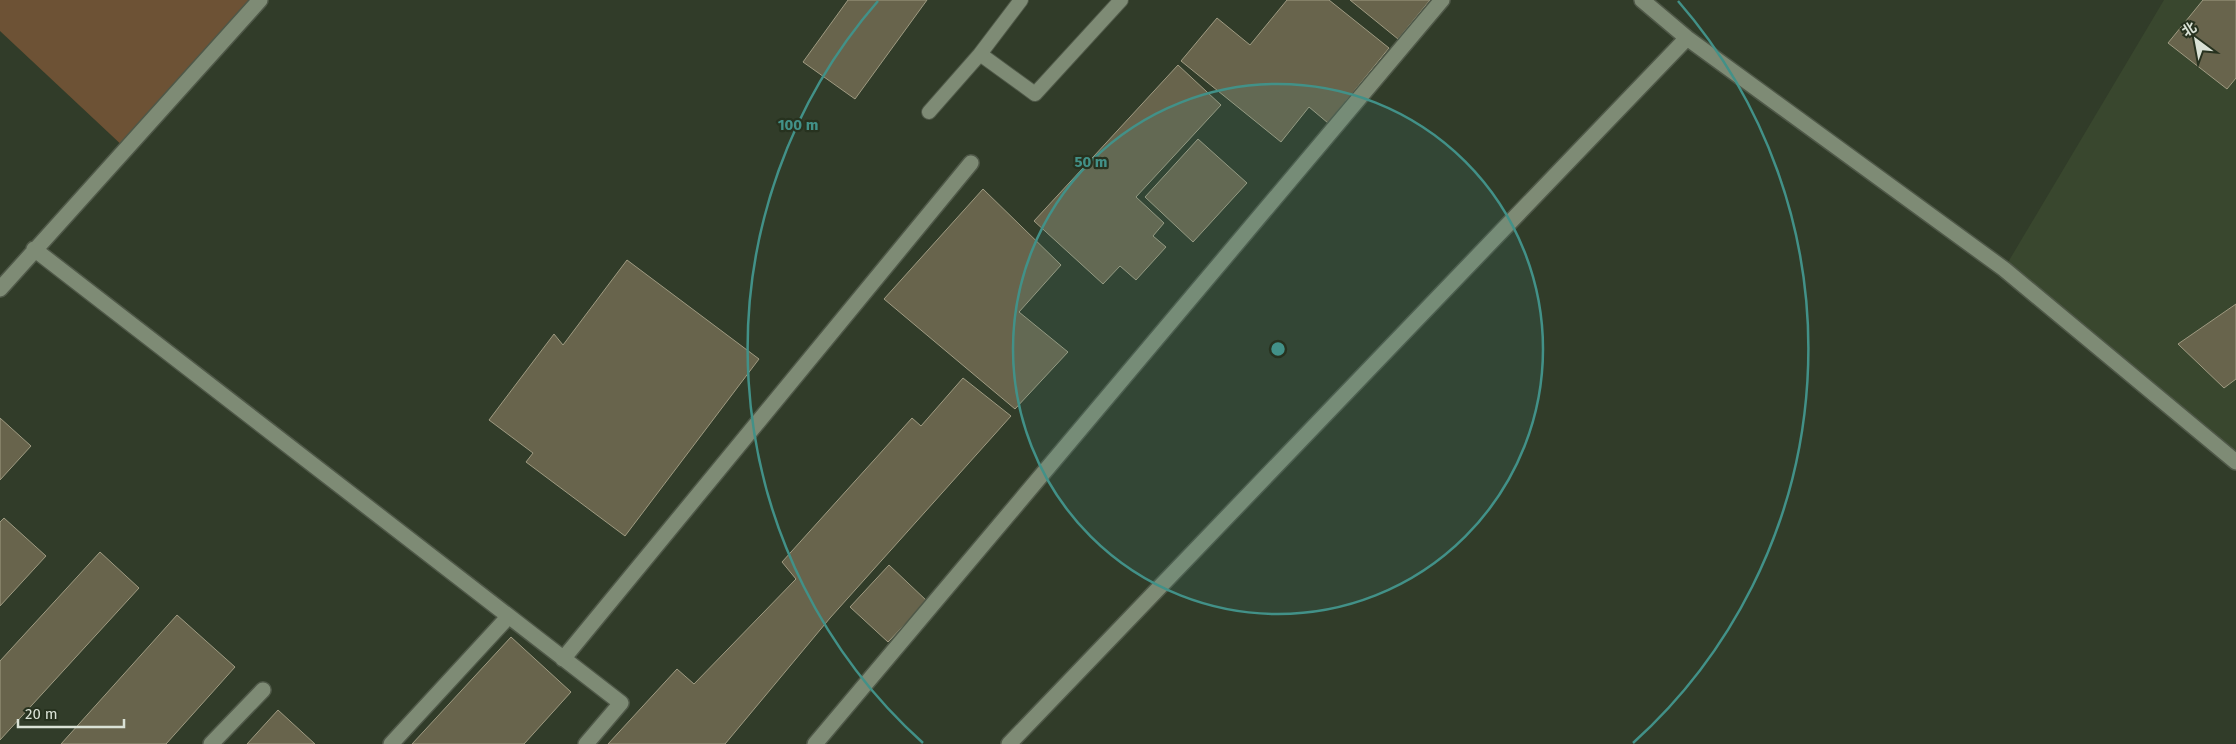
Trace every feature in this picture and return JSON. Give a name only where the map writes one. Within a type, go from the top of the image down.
[{"type":"street","points":[[0,289],[260,0]]},
{"type":"street","points":[[815,744],[1442,0]]},
{"type":"street","points":[[1642,0],[1687,38],[2004,269],[2236,462]]},
{"type":"street","points":[[1009,744],[1687,38]]},
{"type":"street","points":[[563,659],[971,164]]},
{"type":"street","points":[[34,250],[622,704],[586,744]]},
{"type":"street","points":[[391,744],[508,617]]},
{"type":"street","points":[[211,744],[263,690]]},
{"type":"lane","points":[[929,112],[980,54],[1021,0]]},
{"type":"lane","points":[[980,54],[1035,94],[1121,0]]},
{"type":"shaded area","points":[[0,0],[260,0],[126,149],[0,31]]},
{"type":"shaded area","points":[[2164,0],[2236,0],[2236,462],[2004,269]]},
{"type":"building","points":[[848,0],[927,0],[855,99],[803,62]]},
{"type":"building","points":[[1287,0],[1329,0],[1389,48],[1328,123],[1309,107],[1281,142],[1181,61],[1217,18],[1250,45]]},
{"type":"building","points":[[1350,0],[1430,0],[1398,39]]},
{"type":"building","points":[[2203,0],[2236,0],[2236,78],[2227,89],[2168,43]]},
{"type":"building","points":[[1178,65],[1221,105],[1136,197],[1164,223],[1153,236],[1166,247],[1136,280],[1120,266],[1103,284],[1034,221]]},
{"type":"building","points":[[1198,139],[1247,183],[1193,242],[1145,197]]},
{"type":"building","points":[[983,189],[1061,265],[1019,312],[1068,352],[1015,409],[884,299]]},
{"type":"building","points":[[627,260],[759,359],[625,536],[526,462],[533,453],[489,420],[554,334],[563,345]]},
{"type":"building","points":[[2236,304],[2236,379],[2224,388],[2178,344]]},
{"type":"building","points":[[963,378],[1011,416],[830,618],[725,744],[608,744],[677,669],[694,684],[796,579],[782,562],[912,418],[921,426]]},
{"type":"building","points":[[0,418],[31,446],[0,480]]},
{"type":"building","points":[[4,518],[46,556],[0,606],[0,522]]},
{"type":"building","points":[[100,552],[139,588],[0,740],[0,661]]},
{"type":"building","points":[[889,565],[927,601],[888,642],[850,607]]},
{"type":"building","points":[[177,615],[235,667],[166,744],[61,744]]},
{"type":"building","points":[[511,637],[571,692],[524,744],[412,744]]},
{"type":"building","points":[[278,710],[315,744],[247,744]]}]
